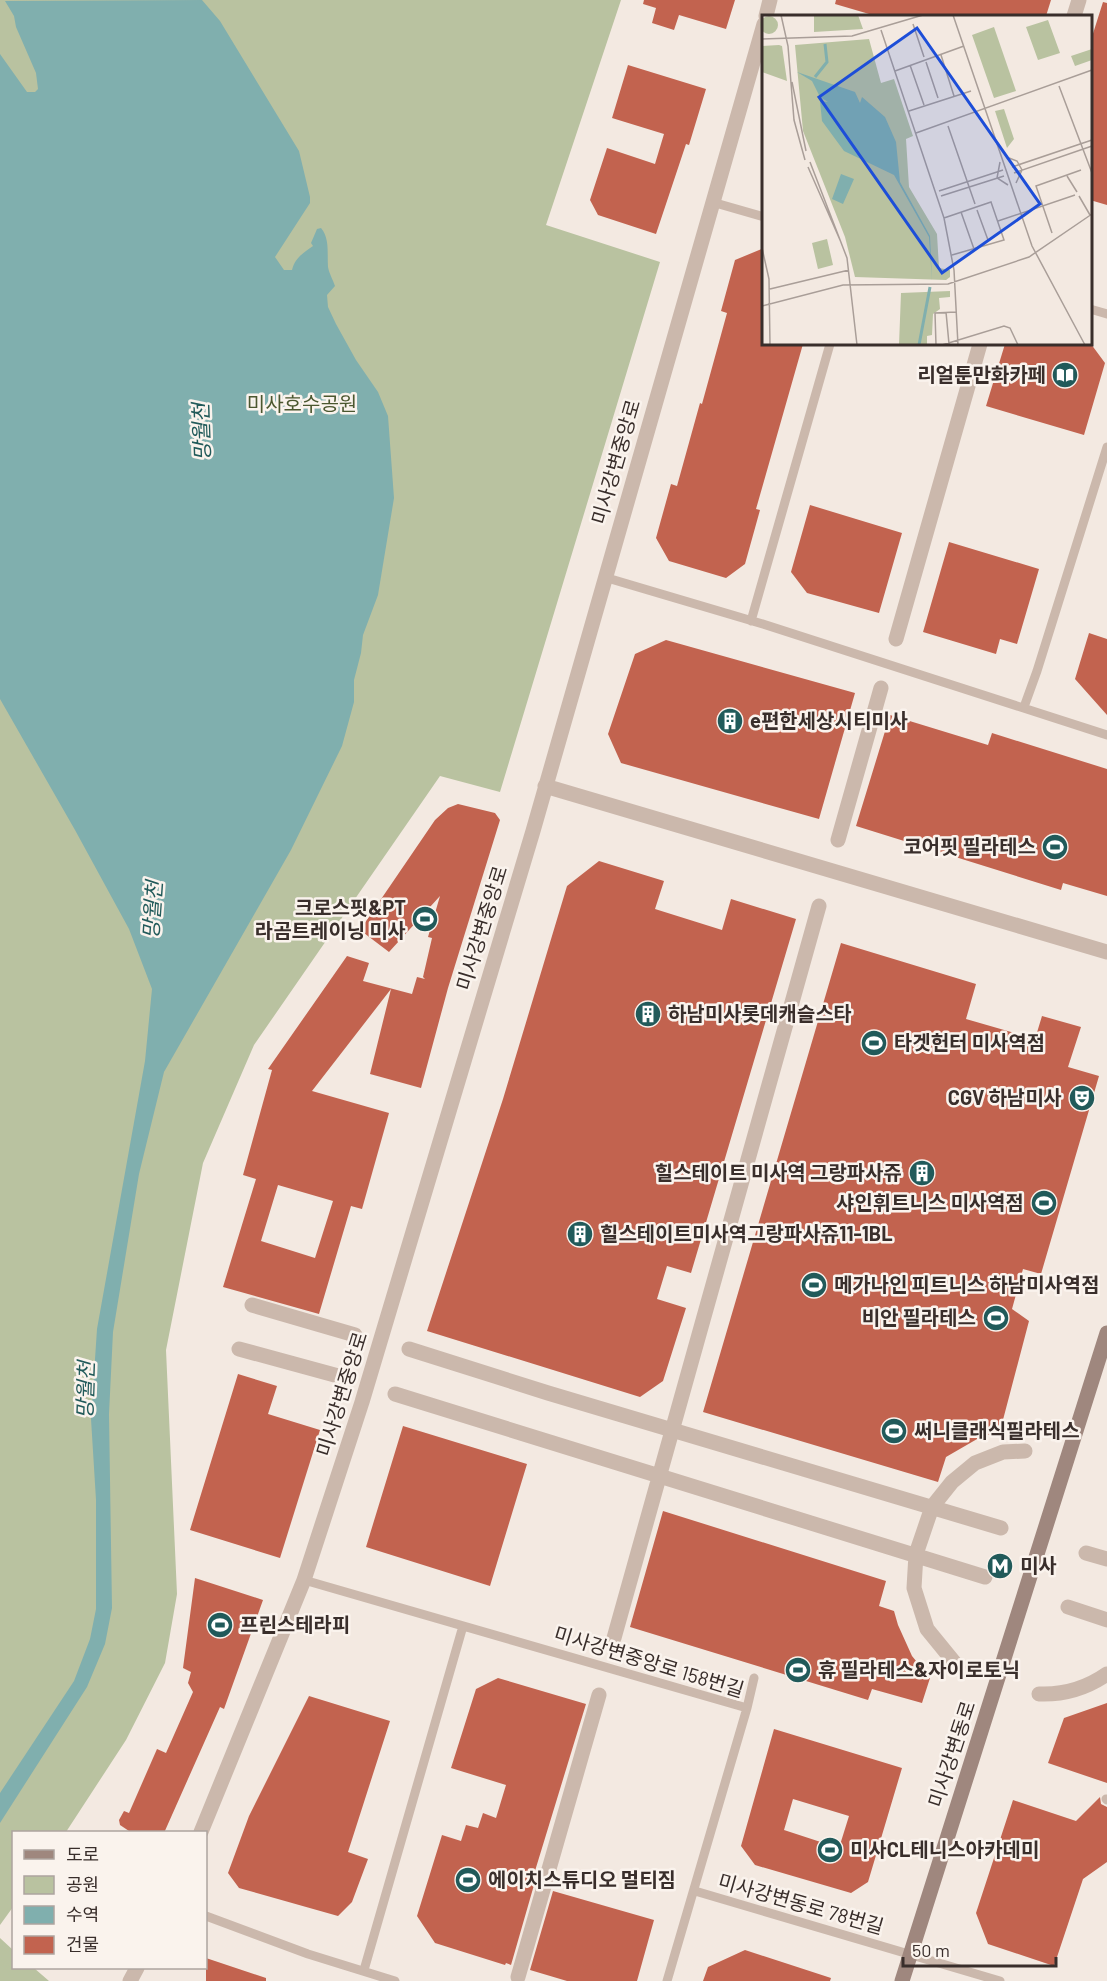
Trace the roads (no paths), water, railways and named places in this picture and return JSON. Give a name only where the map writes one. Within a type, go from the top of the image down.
[{"type":"main road","name":"미사강변동로","points":[[902,1981],[1107,1333]]},
{"type":"street","points":[[766,15],[770,0]]},
{"type":"street","points":[[1074,15],[1079,0]]},
{"type":"street","name":"미사강변중앙로","points":[[202,1831],[304,1580],[366,1390],[545,786],[762,31]]},
{"type":"street","points":[[896,639],[980,345]]},
{"type":"street","points":[[838,840],[881,688]]},
{"type":"street","points":[[545,786],[1107,952]]},
{"type":"street","points":[[614,1638],[819,906]]},
{"type":"street","points":[[252,1305],[355,1335]]},
{"type":"street","points":[[239,1349],[342,1377]]},
{"type":"street","points":[[410,1349],[1000,1528]]},
{"type":"street","points":[[395,1394],[985,1577]]},
{"type":"street","points":[[958,1666],[927,1629],[914,1588],[916,1554],[932,1507],[952,1482],[975,1463],[1003,1452],[1025,1451]]},
{"type":"street","points":[[1086,1552],[1107,1559]]},
{"type":"street","points":[[1068,1607],[1107,1620]]},
{"type":"street","points":[[1039,1694],[1057,1695],[1094,1683],[1107,1674]]},
{"type":"street","points":[[518,1977],[599,1695]]},
{"type":"lane","points":[[712,202],[762,216]]},
{"type":"lane","points":[[1092,310],[1107,314]]},
{"type":"lane","points":[[751,621],[830,345]]},
{"type":"lane","points":[[1024,707],[1107,447]]},
{"type":"lane","points":[[604,577],[751,621],[1107,735]]},
{"type":"lane","name":"미사강변중앙로 158번길","points":[[304,1580],[747,1708],[667,1981]]},
{"type":"lane","points":[[364,1970],[431,1744],[463,1626]]},
{"type":"lane","points":[[747,1708],[754,1678]]},
{"type":"lane","name":"미사강변동로 78번길","points":[[695,1891],[1000,1981]]},
{"type":"lane","points":[[207,1916],[308,1954],[394,1981]]},
{"type":"water","name":"망월천","points":[[202,0],[220,21],[299,151],[310,203],[275,257],[284,270],[292,270],[297,259],[313,246],[311,243],[317,229],[321,228],[324,232],[328,246],[329,272],[335,286],[327,295],[328,307],[356,360],[378,392],[388,416],[394,498],[378,595],[363,635],[354,680],[354,702],[342,746],[291,850],[164,1072],[139,1174],[113,1332],[109,1414],[112,1608],[105,1644],[87,1687],[0,1823],[0,1793],[74,1681],[90,1639],[96,1609],[96,1500],[91,1419],[97,1329],[145,1061],[152,989],[129,929],[0,699],[0,54],[27,92],[35,92],[38,89],[36,73],[16,27],[14,16],[5,1]]},
{"type":"place","name":"리얼툰만화카페","points":[[1065,375]]},
{"type":"place","name":"e편한세상시티미사","points":[[730,721]]},
{"type":"place","name":"코어핏 필라테스","points":[[1055,847]]},
{"type":"place","name":"크로스핏&PT 라곰트레이닝 미사","points":[[425,919]]},
{"type":"place","name":"하남미사롯데캐슬스타","points":[[648,1014]]},
{"type":"place","name":"타겟헌터 미사역점","points":[[874,1043]]},
{"type":"place","name":"CGV 하남미사","points":[[1082,1098]]},
{"type":"place","name":"힐스테이트 미사역 그랑파사쥬","points":[[922,1173]]},
{"type":"place","name":"샤인휘트니스 미사역점","points":[[1044,1203]]},
{"type":"place","name":"힐스테이트미사역그랑파사쥬11-1BL","points":[[580,1234]]},
{"type":"place","name":"메가나인 피트니스 하남미사역점","points":[[814,1285]]},
{"type":"place","name":"비안 필라테스","points":[[996,1318]]},
{"type":"place","name":"써니클래식필라테스","points":[[894,1431]]},
{"type":"place","name":"미사","points":[[1000,1566]]},
{"type":"place","name":"프린스테라피","points":[[220,1625]]},
{"type":"place","name":"휴 필라테스&자이로토닉","points":[[798,1670]]},
{"type":"place","name":"미사CL테니스아카데미","points":[[830,1850]]},
{"type":"place","name":"에이치스튜디오 멀티짐","points":[[468,1880]]},
{"type":"park label","name":"미사호수공원","points":[[302,404]]}]
